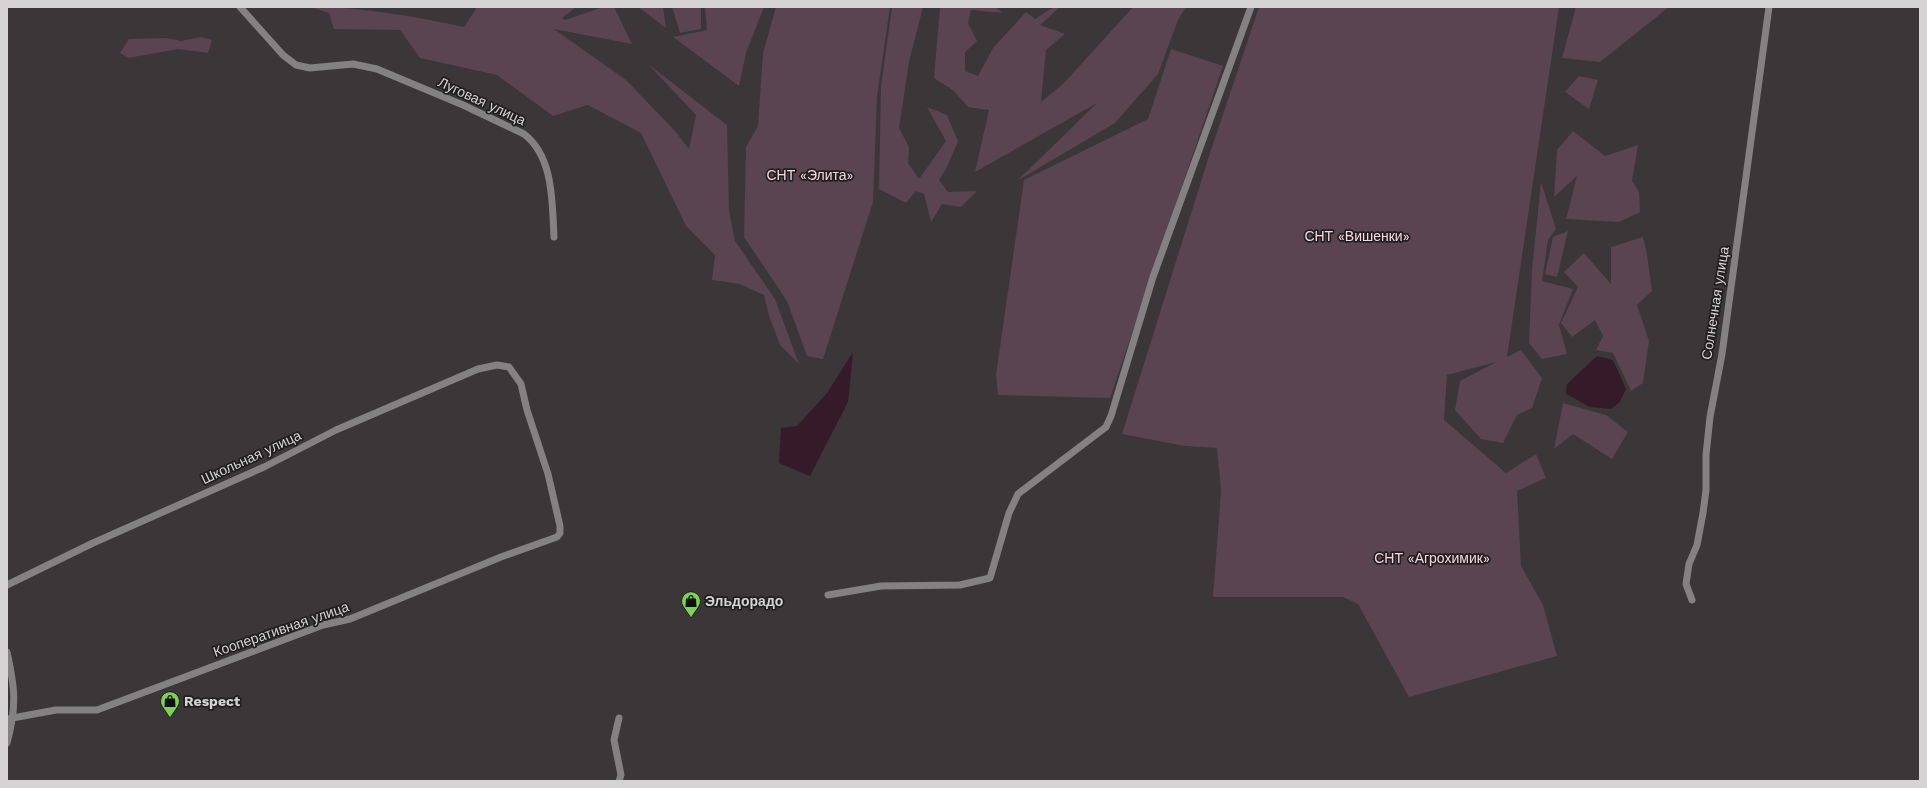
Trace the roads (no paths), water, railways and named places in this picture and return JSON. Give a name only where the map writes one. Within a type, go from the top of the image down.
[{"type":"street","name":"Луговая улица","points":[[240,7],[283,55],[296,65],[310,68],[341,65],[366,66],[416,85],[517,130],[530,138],[538,150],[548,177],[554,237]]},
{"type":"street","points":[[828,595],[882,586],[960,585],[990,578],[1009,513],[1018,494],[1106,427],[1117,402],[1154,277],[1251,7]]},
{"type":"street","name":"Солнечная улица","points":[[1692,600],[1686,584],[1689,564],[1697,544],[1703,513],[1706,490],[1706,455],[1709,424],[1722,354],[1769,7]]},
{"type":"street","name":"Школьная улица","points":[[7,585],[93,543],[264,467],[350,424],[478,369],[497,365],[509,367]]},
{"type":"street","name":"Кооперативная улица","points":[[10,718],[56,710],[97,710],[323,625],[350,619],[556,537],[560,533],[560,526],[548,474],[521,384],[509,367]]},
{"type":"street","points":[[7,652],[14,692],[7,743]]},
{"type":"street","points":[[619,718],[614,740],[621,775],[619,781]]},
{"type":"place","name":"Эльдорадо","points":[[691,618]]},
{"type":"place","name":"Respect","points":[[170,718]]},
{"type":"park label","name":"СНТ «Элита»","points":[[810,175]]},
{"type":"park label","name":"СНТ «Вишенки»","points":[[1357,236]]},
{"type":"park label","name":"СНТ «Агрохимик»","points":[[1432,558]]}]
